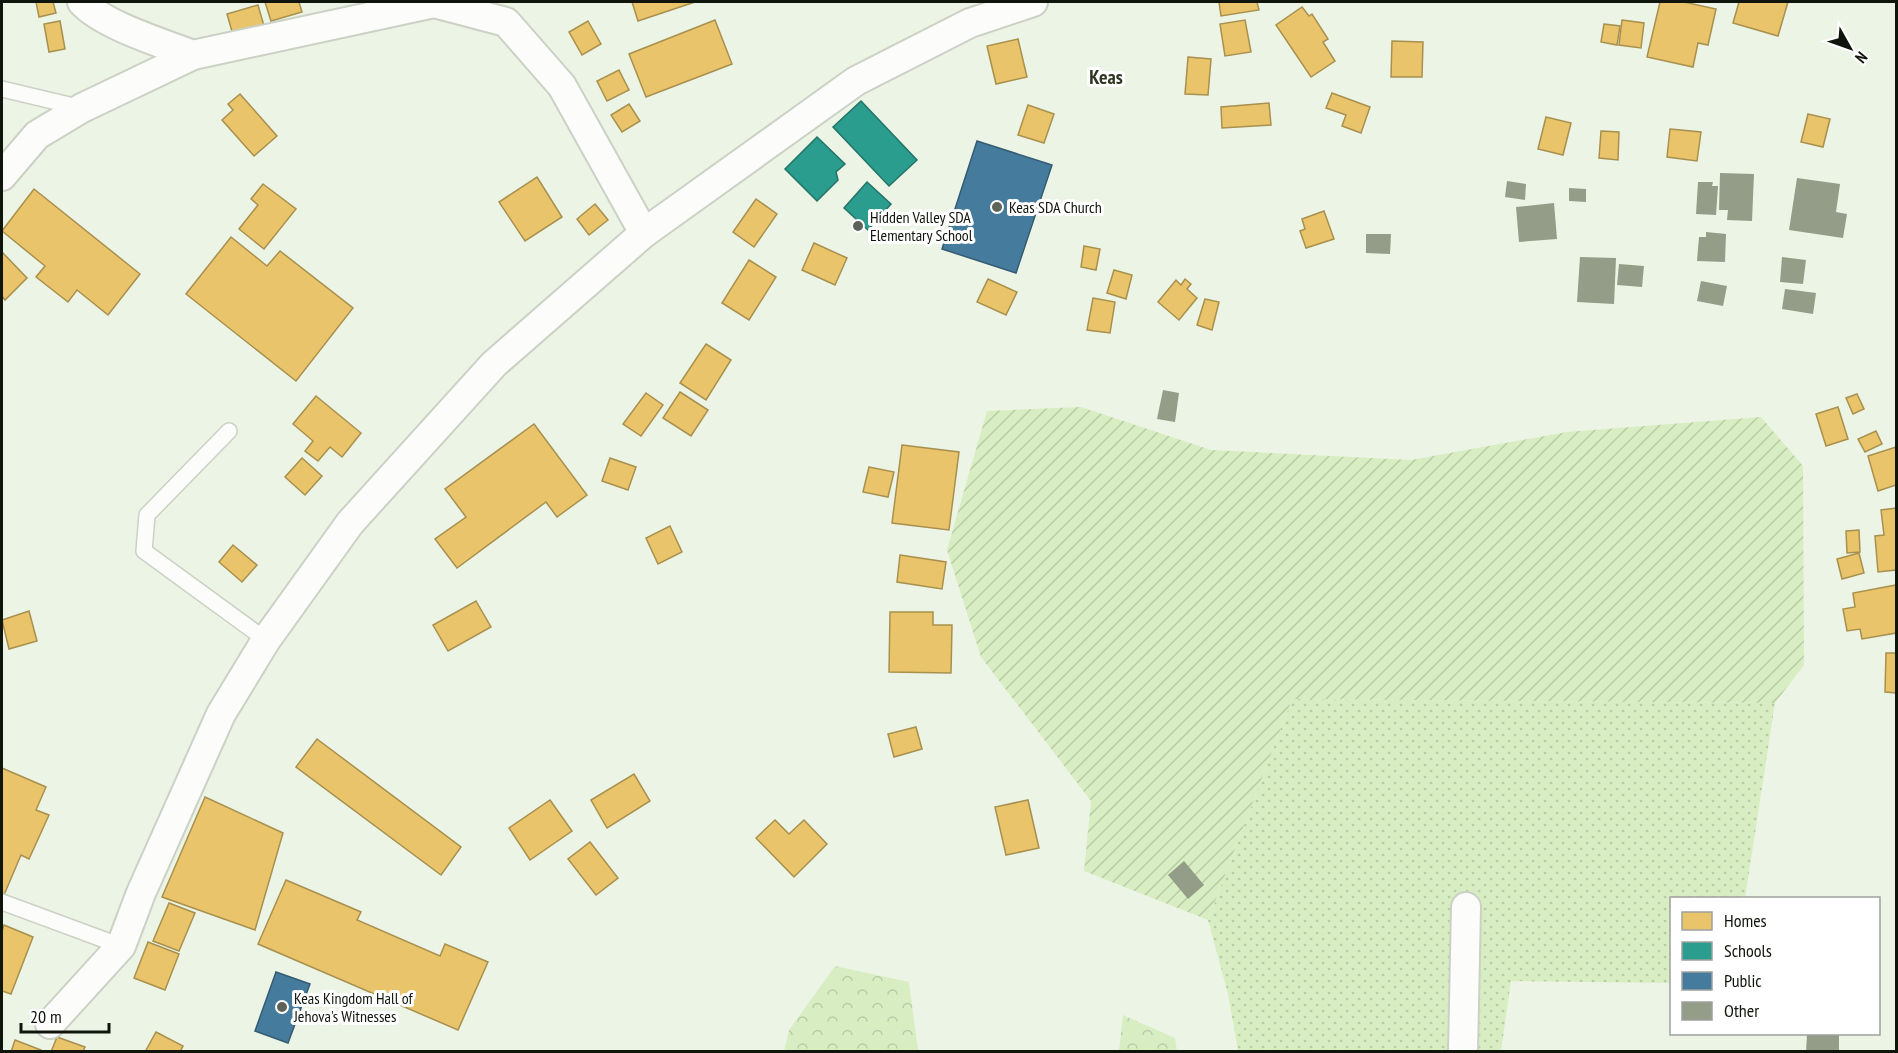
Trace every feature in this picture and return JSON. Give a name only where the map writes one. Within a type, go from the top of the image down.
[{"type":"street","points":[[82,2],[126,29],[193,55]]},
{"type":"street","points":[[50,1024],[121,946],[141,893],[221,714],[266,640],[350,523],[494,364],[644,233],[856,81],[970,23],[1033,2]]},
{"type":"street","points":[[2,176],[37,135],[82,108],[193,55],[434,3],[509,12],[562,86],[644,233]]},
{"type":"street","points":[[1463,1052],[1466,907]]},
{"type":"lane","points":[[2,89],[82,108]]},
{"type":"lane","points":[[229,431],[147,515],[144,551],[266,640]]},
{"type":"lane","points":[[2,902],[121,946]]},
{"type":"green space","points":[[1081,407],[1211,450],[1411,460],[1567,432],[1761,417],[1803,466],[1804,665],[1775,703],[1292,699],[1208,920],[1084,871],[1091,801],[981,657],[947,550],[987,411]]},
{"type":"green space","points":[[1292,699],[1775,703],[1745,897],[1670,897],[1670,983],[1511,981],[1501,1051],[1238,1051],[1228,994],[1208,920]]},
{"type":"green space","points":[[835,966],[909,982],[918,1051],[784,1051],[789,1030]]},
{"type":"green space","points":[[1123,1015],[1175,1038],[1177,1051],[1119,1051]]},
{"type":"building: Homes","points":[[36,2],[53,2],[56,13],[39,17]]},
{"type":"building: Homes","points":[[265,2],[299,2],[302,12],[271,21]]},
{"type":"building: Homes","points":[[632,2],[695,2],[638,21]]},
{"type":"building: Homes","points":[[1219,2],[1257,2],[1259,10],[1221,16]]},
{"type":"building: Homes","points":[[1660,2],[1684,2],[1716,9],[1708,45],[1698,43],[1693,67],[1647,57]]},
{"type":"building: Homes","points":[[1739,2],[1788,2],[1778,36],[1733,23]]},
{"type":"building: Homes","points":[[258,5],[264,26],[233,35],[227,14]]},
{"type":"building: Homes","points":[[1302,7],[1309,16],[1312,14],[1328,39],[1323,42],[1335,61],[1311,77],[1276,25]]},
{"type":"building: Homes","points":[[715,20],[732,64],[646,97],[629,54]]},
{"type":"building: Homes","points":[[1245,20],[1251,52],[1225,56],[1220,24]]},
{"type":"building: Homes","points":[[1622,20],[1644,23],[1641,48],[1619,45]]},
{"type":"building: Homes","points":[[60,21],[65,49],[49,52],[44,24]]},
{"type":"building: Homes","points":[[588,21],[601,44],[582,55],[569,32]]},
{"type":"building: Homes","points":[[1604,24],[1620,26],[1617,45],[1601,42]]},
{"type":"building: Homes","points":[[1018,39],[1027,77],[996,84],[987,46]]},
{"type":"building: Homes","points":[[1392,41],[1423,42],[1422,77],[1391,77]]},
{"type":"building: Homes","points":[[1188,57],[1211,59],[1208,95],[1185,94]]},
{"type":"building: Homes","points":[[619,70],[629,90],[607,101],[597,81]]},
{"type":"building: Homes","points":[[1332,93],[1370,107],[1361,133],[1342,126],[1346,115],[1326,108]]},
{"type":"building: Homes","points":[[240,94],[277,136],[254,156],[222,120],[233,110],[228,104]]},
{"type":"building: Homes","points":[[1269,103],[1271,125],[1222,128],[1221,107]]},
{"type":"building: Homes","points":[[629,104],[640,121],[622,132],[611,115]]},
{"type":"building: Homes","points":[[1028,105],[1054,114],[1044,143],[1018,135]]},
{"type":"building: Homes","points":[[1808,114],[1830,119],[1823,147],[1801,142]]},
{"type":"building: Homes","points":[[1546,117],[1571,123],[1563,155],[1538,149]]},
{"type":"building: Homes","points":[[1670,129],[1701,132],[1697,161],[1667,157]]},
{"type":"building: Homes","points":[[1601,131],[1619,132],[1618,160],[1599,158]]},
{"type":"building: Homes","points":[[537,177],[562,217],[525,241],[499,202]]},
{"type":"building: Homes","points":[[263,184],[296,209],[264,249],[239,229],[258,205],[251,199]]},
{"type":"building: Homes","points":[[34,189],[140,274],[108,315],[77,290],[68,302],[36,277],[45,266],[2,231]]},
{"type":"building: Homes","points":[[756,199],[777,214],[754,247],[733,232]]},
{"type":"building: Homes","points":[[595,204],[608,220],[589,235],[577,219]]},
{"type":"building: Homes","points":[[1324,211],[1334,239],[1306,248],[1300,231],[1305,229],[1302,219]]},
{"type":"building: Homes","points":[[231,237],[267,266],[280,251],[353,308],[296,381],[186,294]]},
{"type":"building: Homes","points":[[814,243],[847,258],[835,285],[802,270]]},
{"type":"building: Homes","points":[[1084,246],[1100,249],[1096,270],[1081,267]]},
{"type":"building: Homes","points":[[2,252],[27,278],[5,300],[2,296]]},
{"type":"building: Homes","points":[[749,260],[776,277],[749,320],[722,303]]},
{"type":"building: Homes","points":[[1114,270],[1132,275],[1126,299],[1107,293]]},
{"type":"building: Homes","points":[[988,279],[1017,292],[1006,315],[977,302]]},
{"type":"building: Homes","points":[[1185,279],[1191,284],[1187,289],[1197,298],[1179,320],[1158,302],[1176,280],[1181,285]]},
{"type":"building: Homes","points":[[1093,298],[1115,302],[1110,333],[1087,330]]},
{"type":"building: Homes","points":[[1205,299],[1219,302],[1212,330],[1197,325]]},
{"type":"building: Homes","points":[[706,344],[731,360],[706,400],[680,383]]},
{"type":"building: Homes","points":[[680,392],[708,410],[691,436],[663,418]]},
{"type":"building: Homes","points":[[646,393],[663,405],[641,436],[623,424]]},
{"type":"building: Homes","points":[[1857,394],[1864,409],[1853,414],[1846,398]]},
{"type":"building: Homes","points":[[316,396],[361,433],[342,457],[330,447],[318,461],[305,451],[313,441],[293,424]]},
{"type":"building: Homes","points":[[1838,407],[1848,439],[1826,446],[1816,414]]},
{"type":"building: Homes","points":[[534,424],[587,495],[557,517],[546,502],[457,568],[435,539],[466,517],[445,489]]},
{"type":"building: Homes","points":[[1876,431],[1882,444],[1865,452],[1858,439]]},
{"type":"building: Homes","points":[[902,445],[959,452],[949,530],[892,523]]},
{"type":"building: Homes","points":[[1896,447],[1896,485],[1878,491],[1868,456]]},
{"type":"building: Homes","points":[[302,458],[322,476],[305,495],[285,477]]},
{"type":"building: Homes","points":[[610,458],[636,467],[628,490],[602,481]]},
{"type":"building: Homes","points":[[869,467],[894,472],[888,497],[863,492]]},
{"type":"building: Homes","points":[[1896,508],[1896,570],[1878,572],[1875,536],[1884,535],[1881,510]]},
{"type":"building: Homes","points":[[670,526],[682,552],[658,564],[646,538]]},
{"type":"building: Homes","points":[[1859,530],[1860,552],[1847,553],[1846,531]]},
{"type":"building: Homes","points":[[233,545],[257,565],[242,582],[219,562]]},
{"type":"building: Homes","points":[[1859,553],[1864,573],[1842,579],[1837,559]]},
{"type":"building: Homes","points":[[900,555],[946,562],[942,589],[897,582]]},
{"type":"building: Homes","points":[[1896,585],[1896,633],[1862,639],[1860,629],[1847,631],[1843,609],[1855,607],[1853,593]]},
{"type":"building: Homes","points":[[476,601],[491,627],[448,651],[433,625]]},
{"type":"building: Homes","points":[[29,611],[37,641],[9,649],[2,620]]},
{"type":"building: Homes","points":[[890,612],[933,612],[933,625],[952,625],[951,673],[889,672]]},
{"type":"building: Homes","points":[[1886,653],[1896,653],[1896,693],[1885,692]]},
{"type":"building: Homes","points":[[916,727],[922,749],[894,757],[888,734]]},
{"type":"building: Homes","points":[[317,739],[461,847],[441,875],[296,767]]},
{"type":"building: Homes","points":[[2,768],[46,787],[36,810],[49,815],[29,859],[21,855],[4,895],[2,894]]},
{"type":"building: Homes","points":[[634,774],[650,801],[607,828],[591,800]]},
{"type":"building: Homes","points":[[205,797],[283,833],[255,930],[162,897]]},
{"type":"building: Homes","points":[[550,800],[572,831],[530,860],[509,828]]},
{"type":"building: Homes","points":[[1028,800],[1039,848],[1006,855],[995,807]]},
{"type":"building: Homes","points":[[775,820],[789,834],[804,820],[827,844],[794,877],[756,838]]},
{"type":"building: Homes","points":[[590,842],[618,878],[596,895],[568,859]]},
{"type":"building: Homes","points":[[286,880],[361,912],[357,920],[440,956],[445,944],[488,962],[458,1030],[258,944]]},
{"type":"building: Homes","points":[[169,903],[195,913],[179,951],[153,941]]},
{"type":"building: Homes","points":[[4,925],[33,937],[11,994],[2,991],[2,931]]},
{"type":"building: Homes","points":[[148,942],[179,954],[165,990],[134,978]]},
{"type":"building: Homes","points":[[156,1032],[183,1046],[180,1052],[145,1052]]},
{"type":"building: Homes","points":[[57,1037],[85,1047],[83,1052],[51,1052]]},
{"type":"building: Homes","points":[[15,1040],[41,1050],[41,1052],[11,1052]]},
{"type":"building: Schools","points":[[861,101],[917,160],[889,186],[833,127]]},
{"type":"building: Schools","points":[[817,137],[845,164],[836,172],[838,180],[817,201],[785,169]]},
{"type":"building: Schools","points":[[867,182],[891,204],[868,230],[844,208]]},
{"type":"building: Public","name":"Keas SDA Church","points":[[977,141],[1052,165],[1016,273],[942,249]]},
{"type":"building: Public","name":"Keas Kingdom Hall of Jehova's Witnesses","points":[[276,972],[310,984],[288,1043],[255,1031]]},
{"type":"building: Other","points":[[1720,173],[1754,174],[1752,221],[1727,220],[1728,210],[1719,210]]},
{"type":"building: Other","points":[[1797,178],[1840,184],[1836,212],[1847,214],[1843,238],[1789,230]]},
{"type":"building: Other","points":[[1507,181],[1526,184],[1525,200],[1505,197]]},
{"type":"building: Other","points":[[1698,182],[1713,182],[1712,186],[1718,186],[1716,215],[1696,214]]},
{"type":"building: Other","points":[[1569,188],[1586,189],[1586,202],[1569,201]]},
{"type":"building: Other","points":[[1554,203],[1557,239],[1519,242],[1516,207]]},
{"type":"building: Other","points":[[1706,232],[1726,234],[1725,262],[1697,261],[1699,237],[1706,237]]},
{"type":"building: Other","points":[[1366,234],[1391,234],[1390,254],[1366,253]]},
{"type":"building: Other","points":[[1580,257],[1616,258],[1614,304],[1577,302]]},
{"type":"building: Other","points":[[1782,257],[1806,260],[1803,284],[1780,282]]},
{"type":"building: Other","points":[[1619,264],[1644,266],[1642,287],[1617,285]]},
{"type":"building: Other","points":[[1701,281],[1727,286],[1723,306],[1697,301]]},
{"type":"building: Other","points":[[1785,289],[1816,293],[1813,314],[1782,309]]},
{"type":"building: Other","points":[[1163,390],[1179,393],[1175,422],[1157,419]]},
{"type":"building: Other","points":[[1184,861],[1204,885],[1188,899],[1168,875]]},
{"type":"building: Other","points":[[1807,1035],[1839,1035],[1839,1052],[1806,1052]]},
{"type":"place","name":"Keas SDA Church","points":[[997,207]]},
{"type":"place","name":"Hidden Valley SDA Elementary School","points":[[858,226]]},
{"type":"place","name":"Keas Kingdom Hall of Jehova's Witnesses","points":[[282,1007]]},
{"type":"district","name":"Keas","points":[[1106,77]]}]
